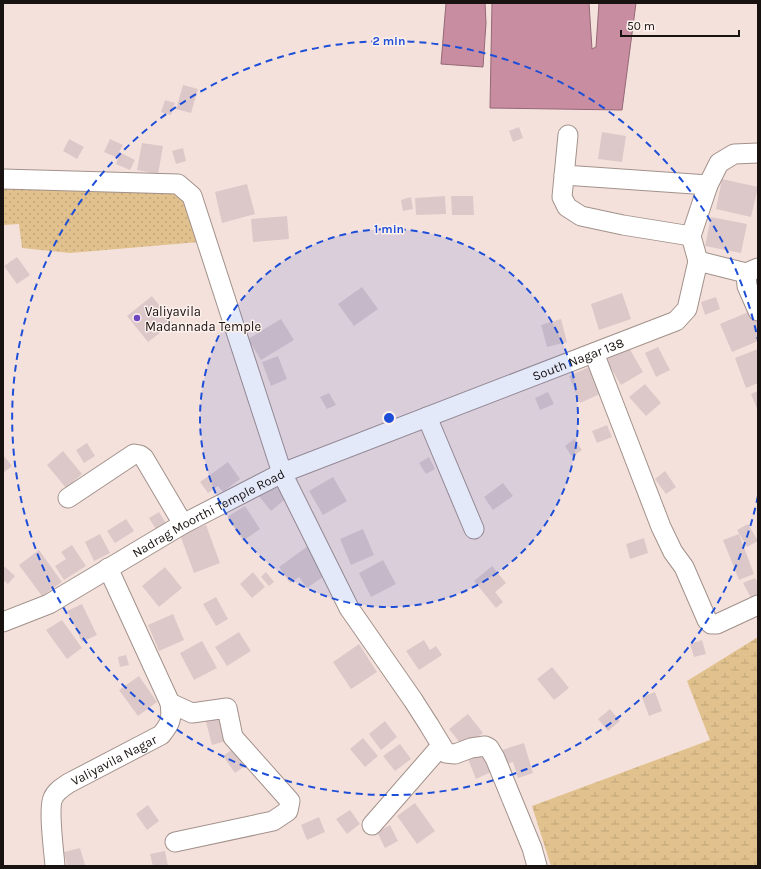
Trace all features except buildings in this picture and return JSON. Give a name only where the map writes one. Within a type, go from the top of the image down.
[{"type":"street","points":[[568,135],[562,197],[567,207],[581,216],[623,225],[691,236],[708,185],[719,163],[734,154],[758,153]]},
{"type":"street","points":[[564,174],[708,185]]},
{"type":"street","name":"Nadrag Moorthi Temple Road","points":[[3,179],[178,184],[192,196],[282,473],[183,524],[49,604],[3,622]]},
{"type":"street","name":"South Nagar 138","points":[[282,473],[676,321],[687,309],[698,262],[691,236]]},
{"type":"street","points":[[698,262],[752,271],[747,286],[758,311]]},
{"type":"street","points":[[594,353],[661,528],[673,552],[684,567],[707,620],[711,624],[718,624],[758,605]]},
{"type":"street","points":[[427,417],[474,529]]},
{"type":"street","points":[[68,498],[134,454],[140,455],[144,458],[183,524]]},
{"type":"street","points":[[282,473],[349,608],[409,694],[446,753],[455,754],[471,748],[485,746],[489,748],[495,758],[529,841],[537,866]]},
{"type":"street","name":"Valiyavila Nagar","points":[[55,866],[51,809],[53,798],[59,790],[69,783],[160,735],[168,726],[171,715],[170,703],[108,568]]},
{"type":"street","points":[[170,703],[192,713],[227,708],[233,737],[290,801],[288,810],[273,821],[175,842]]},
{"type":"street","points":[[372,825],[441,746]]},
{"type":"green space","points":[[3,186],[181,194],[199,242],[70,253],[22,248],[19,224],[3,225]]},
{"type":"green space","points":[[758,637],[758,866],[551,866],[532,806],[710,740],[687,681]]},
{"type":"shaded area","points":[[446,3],[485,3],[486,23],[483,67],[441,64]]},
{"type":"shaded area","points":[[492,3],[589,3],[592,49],[596,47],[599,3],[636,3],[622,110],[490,108]]},
{"type":"place","name":"Valiyavila Madannada Temple","points":[[137,318]]}]
